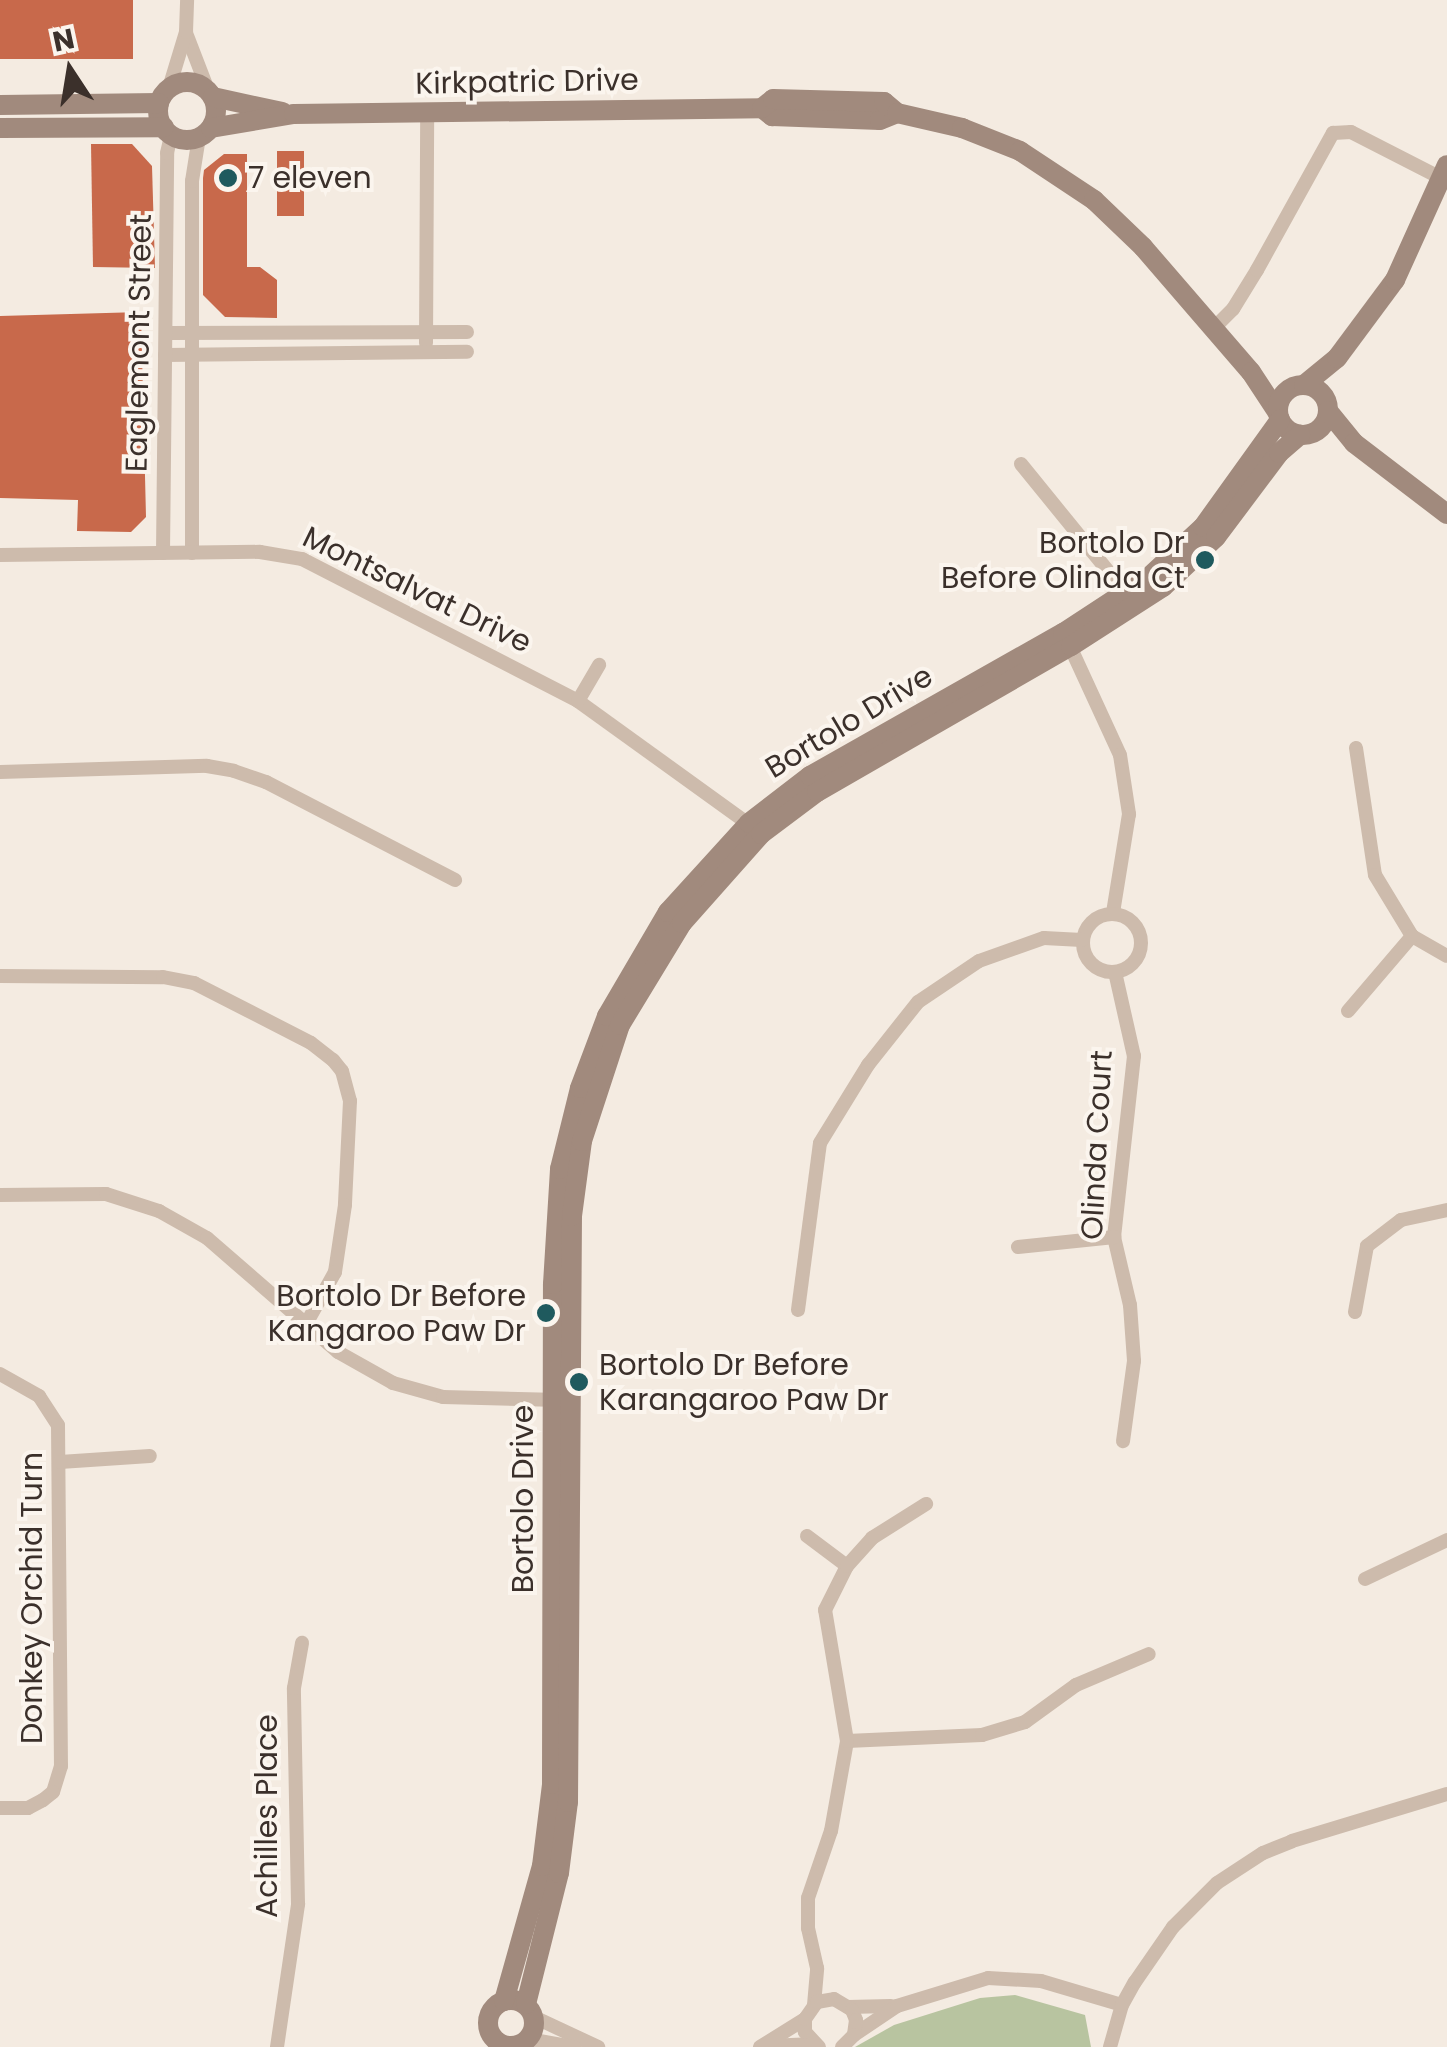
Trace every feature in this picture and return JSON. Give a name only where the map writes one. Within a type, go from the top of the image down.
[{"type":"street","points":[[168,131],[164,96],[186,32],[187,0]]},
{"type":"street","points":[[0,128],[205,132],[216,112],[186,32]]},
{"type":"street","points":[[0,104],[164,96],[186,82],[211,94]]},
{"type":"street","name":"Kirkpatric Drive","points":[[211,94],[294,114]]},
{"type":"street","name":"Kirkpatric Drive","points":[[205,132],[294,114],[762,108],[772,116],[880,120],[897,112],[962,128],[1020,151],[1070,182],[1143,247],[1251,372],[1279,416]]},
{"type":"street","points":[[426,352],[428,114]]},
{"type":"street","name":"Eaglemont Street","points":[[163,553],[168,131]]},
{"type":"street","name":"Eaglemont Street","points":[[192,553],[192,182],[205,132]]},
{"type":"street","points":[[1212,330],[1232,308],[1256,270],[1333,133],[1350,132],[1444,171],[1395,280],[1337,358],[1281,398],[1279,416],[1307,434],[1354,443]]},
{"type":"street","points":[[167,333],[468,332]]},
{"type":"street","points":[[165,354],[468,352]]},
{"type":"street","points":[[1307,434],[1328,407],[1337,358]]},
{"type":"street","points":[[1251,372],[1318,390],[1354,443],[1447,514]]},
{"type":"street","name":"Bortolo Drive","points":[[1131,599],[1203,527],[1279,416]]},
{"type":"street","name":"Bortolo Drive","points":[[490,2041],[490,2016],[504,2001],[538,1884],[550,1815],[562,1400],[572,1216],[582,1141],[606,1061],[638,990],[682,923],[755,828],[1131,599],[1216,537],[1279,453],[1307,434]]},
{"type":"street","points":[[1022,464],[1131,599]]},
{"type":"street","name":"Montsalvat Drive","points":[[0,555],[260,552],[302,559],[578,700],[755,828]]},
{"type":"street","points":[[1067,640],[1120,755],[1129,814],[1113,913]]},
{"type":"street","points":[[578,700],[599,666]]},
{"type":"street","points":[[1356,748],[1375,876],[1412,936],[1447,956]]},
{"type":"street","points":[[0,772],[207,766],[234,771],[266,782],[455,880]]},
{"type":"street","points":[[1113,913],[1133,922],[1141,935],[1134,963],[1115,972],[1096,968],[1088,960],[1082,940],[1096,917],[1113,913]]},
{"type":"street","points":[[1348,1011],[1412,936]]},
{"type":"street","points":[[798,1310],[820,1143],[868,1065],[918,1002],[979,962],[1044,938],[1082,940]]},
{"type":"street","name":"Olinda Court","points":[[1115,972],[1134,1056],[1114,1237],[1130,1305],[1134,1362],[1124,1440]]},
{"type":"street","points":[[0,976],[163,977],[194,983],[333,1060],[342,1070],[350,1101],[346,1204],[335,1272],[306,1324]]},
{"type":"street","points":[[0,1195],[106,1194],[160,1211],[207,1238],[306,1324],[371,1374],[420,1392],[473,1400],[562,1400]]},
{"type":"street","points":[[1355,1312],[1368,1246],[1401,1220],[1447,1210]]},
{"type":"street","points":[[1018,1247],[1114,1237]]},
{"type":"street","name":"Donkey Orchid Turn","points":[[0,1374],[40,1396],[52,1409],[58,1424],[60,1462],[60,1777],[43,1800],[28,1808],[0,1808]]},
{"type":"street","name":"Bortolo Drive","points":[[519,2044],[530,2011],[566,1821],[562,1400]]},
{"type":"street","points":[[60,1462],[150,1456]]},
{"type":"street","points":[[816,2045],[805,2032],[817,1968],[808,1928],[808,1898],[831,1831],[848,1742],[825,1610],[847,1566],[872,1538],[926,1504]]},
{"type":"street","points":[[807,1536],[847,1566]]},
{"type":"street","points":[[1365,1580],[1447,1540]]},
{"type":"street","name":"Achilles Place","points":[[277,2047],[298,1904],[294,1688],[302,1643]]},
{"type":"street","points":[[848,1742],[982,1735],[1024,1722],[1076,1685],[1149,1654]]},
{"type":"street","points":[[1110,2047],[1122,2005],[1174,1926],[1240,1866],[1292,1841],[1447,1794]]},
{"type":"street","points":[[817,1968],[856,2020],[854,2035]]},
{"type":"street","points":[[842,2047],[897,2006],[951,1987],[1014,1977],[1122,2005]]},
{"type":"street","points":[[761,2047],[825,1999],[845,2004],[897,2006]]},
{"type":"street","points":[[504,2001],[598,2047]]},
{"type":"street","points":[[490,2041],[574,2047]]},
{"type":"street","points":[[761,2047],[816,2045]]},
{"type":"green space","points":[[1015,1995],[1085,2015],[1091,2047],[855,2047],[894,2025],[980,1998]]},
{"type":"building","points":[[0,0],[133,0],[133,59],[0,59]]},
{"type":"building","points":[[91,144],[132,144],[152,166],[155,268],[93,267]]},
{"type":"building","points":[[277,151],[304,151],[304,216],[277,216]]},
{"type":"building","points":[[224,154],[247,154],[247,267],[260,267],[277,280],[277,318],[225,317],[203,295],[204,170]]},
{"type":"building","points":[[141,312],[146,517],[131,532],[77,531],[78,500],[0,498],[0,316]]},
{"type":"place","name":"7 eleven","points":[[228,178]]},
{"type":"place","name":"Bortolo Dr Before Olinda Ct","points":[[1205,560]]},
{"type":"place","name":"Bortolo Dr Before Kangaroo Paw Dr","points":[[546,1313]]},
{"type":"place","name":"Bortolo Dr Before Karangaroo Paw Dr","points":[[579,1382]]}]
